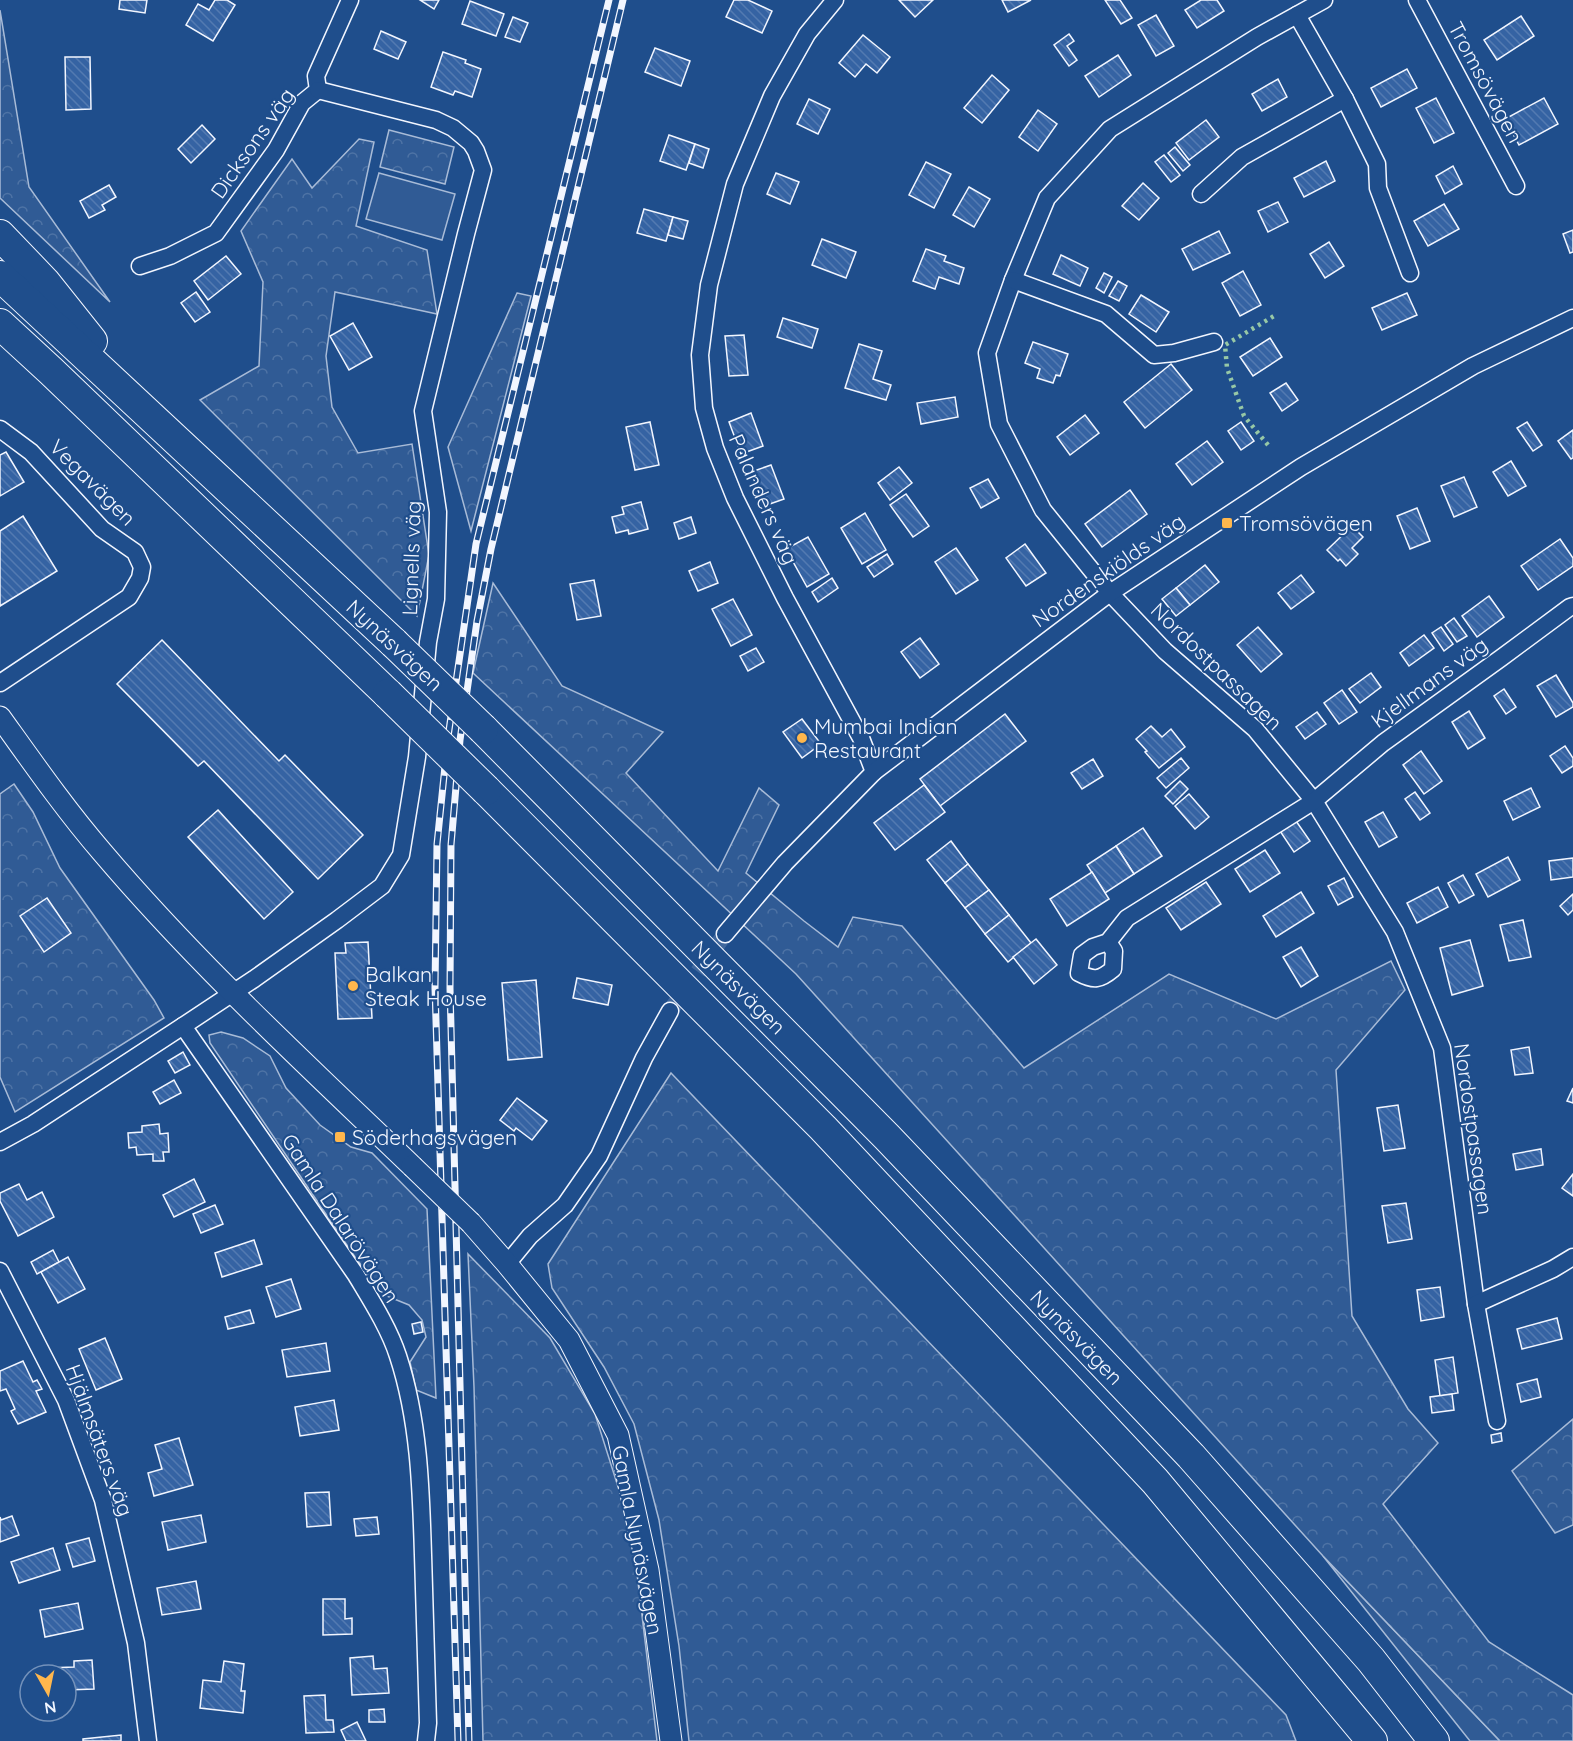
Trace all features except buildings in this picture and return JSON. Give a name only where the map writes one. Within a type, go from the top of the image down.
[{"type":"highway","points":[[0,235],[45,282],[162,428]]},
{"type":"highway","name":"Nynäsvägen","points":[[0,276],[394,643],[483,729],[887,1137],[1191,1456],[1371,1660],[1434,1741]]},
{"type":"highway","name":"Nynäsvägen","points":[[0,324],[388,694],[823,1128],[1155,1481],[1372,1741]]},
{"type":"street","name":"Dicksons väg","points":[[140,266],[170,256],[216,233],[276,150],[302,103],[318,90],[316,76],[350,0]]},
{"type":"street","name":"Palanders väg","points":[[835,0],[807,34],[772,96],[735,184],[709,285],[700,355],[704,408],[715,448],[735,498],[784,598],[861,738],[874,772]]},
{"type":"street","points":[[1110,593],[1043,510],[999,424],[987,353],[1013,280],[1047,198],[1110,129],[1257,37],[1324,0]]},
{"type":"street","name":"Tromsövägen","points":[[1417,0],[1516,186]]},
{"type":"street","points":[[1297,15],[1345,99],[1377,164],[1378,188],[1410,273]]},
{"type":"street","name":"Lignells väg","points":[[232,992],[382,886],[401,855],[417,757],[428,642],[436,599],[438,512],[423,411],[483,170],[471,143],[453,128],[435,120],[318,90]]},
{"type":"street","points":[[1201,194],[1242,157],[1345,99]]},
{"type":"street","points":[[1013,280],[1106,314],[1154,355],[1174,353],[1214,342]]},
{"type":"street","name":"Nordenskiölds väg","points":[[725,934],[785,863],[874,772],[1110,593],[1311,461],[1473,366],[1573,318]]},
{"type":"street","name":"Vegavägen","points":[[0,429],[31,452],[102,529],[135,552],[142,567],[140,578],[129,597],[0,683]]},
{"type":"street","name":"Nordostpassagen","points":[[1110,593],[1165,651],[1255,729],[1314,801],[1395,932],[1442,1048],[1476,1304],[1497,1421]]},
{"type":"street","name":"Kjellmans väg","points":[[1314,801],[1383,743],[1573,606]]},
{"type":"street","points":[[0,717],[101,851],[175,933],[232,992],[471,1223],[507,1264],[530,1236],[565,1205],[599,1156],[644,1058],[670,1011]]},
{"type":"street","points":[[1108,942],[1127,918],[1314,801]]},
{"type":"street","points":[[0,1142],[33,1124],[232,992]]},
{"type":"street","name":"Gamla Dalarövägen","points":[[183,1026],[356,1275],[375,1307],[397,1353],[415,1426],[420,1475],[428,1724],[426,1741]]},
{"type":"street","points":[[1476,1304],[1573,1257]]},
{"type":"street","name":"Gamla Nynäsvägen","points":[[507,1264],[569,1340],[618,1435],[648,1570],[671,1741]]},
{"type":"street","name":"Hjälmsäters väg","points":[[0,1271],[66,1400],[103,1500],[136,1643],[148,1741]]},
{"type":"green space","points":[[0,10],[29,187],[110,302],[0,198]]},
{"type":"green space","points":[[389,130],[454,147],[445,184],[380,167]]},
{"type":"green space","points":[[359,139],[374,142],[356,226],[427,250],[437,314],[335,292],[326,356],[332,407],[358,453],[412,444],[429,555],[417,616],[200,400],[259,366],[263,282],[241,231],[292,159],[312,188]]},
{"type":"green space","points":[[379,173],[455,194],[442,240],[366,219]]},
{"type":"green space","points":[[517,293],[531,296],[471,531],[448,447]]},
{"type":"green space","points":[[493,583],[562,686],[663,732],[626,773],[718,871],[759,788],[779,805],[746,873],[838,947],[853,917],[902,926],[1024,1068],[1169,974],[1276,1019],[1391,961],[1405,990],[1336,1070],[1352,1316],[1408,1409],[1438,1443],[1383,1504],[1489,1642],[1573,1695],[1573,1741],[1500,1741],[1323,1556],[796,974],[473,673]]},
{"type":"green space","points":[[14,784],[33,812],[60,868],[154,1000],[164,1018],[15,1112],[0,1077],[0,794]]},
{"type":"green space","points":[[221,1032],[243,1038],[270,1056],[286,1088],[320,1125],[351,1147],[372,1153],[427,1209],[436,1398],[416,1390],[410,1362],[426,1337],[422,1320],[409,1305],[384,1295],[355,1257],[210,1043],[209,1035]]},
{"type":"green space","points":[[671,1073],[1286,1715],[1296,1741],[689,1741],[679,1646],[659,1520],[634,1424],[604,1367],[552,1288],[548,1264]]},
{"type":"green space","points":[[468,1254],[550,1338],[595,1414],[620,1493],[635,1557],[657,1741],[483,1741],[474,1387]]},
{"type":"green space","points":[[1573,1419],[1573,1525],[1555,1533],[1512,1471]]},
{"type":"green space","points":[[1323,1556],[1500,1741],[1470,1741]]},
{"type":"tunnel","points":[[670,1011],[725,934]]},
{"type":"railway","points":[[458,1741],[435,988],[437,844],[448,737],[476,544],[609,0]]},
{"type":"railway","points":[[469,1741],[450,988],[451,845],[460,740],[477,621],[491,549],[623,0]]},
{"type":"hedge","points":[[1268,445],[1244,416],[1227,368],[1225,345],[1274,316]]},
{"type":"place","name":"Tromsövägen","points":[[1227,523]]},
{"type":"place","name":"Mumbai Indian Restaurant","points":[[802,738]]},
{"type":"place","name":"Balkan Steak House","points":[[353,986]]},
{"type":"place","name":"Söderhagsvägen","points":[[340,1137]]}]
